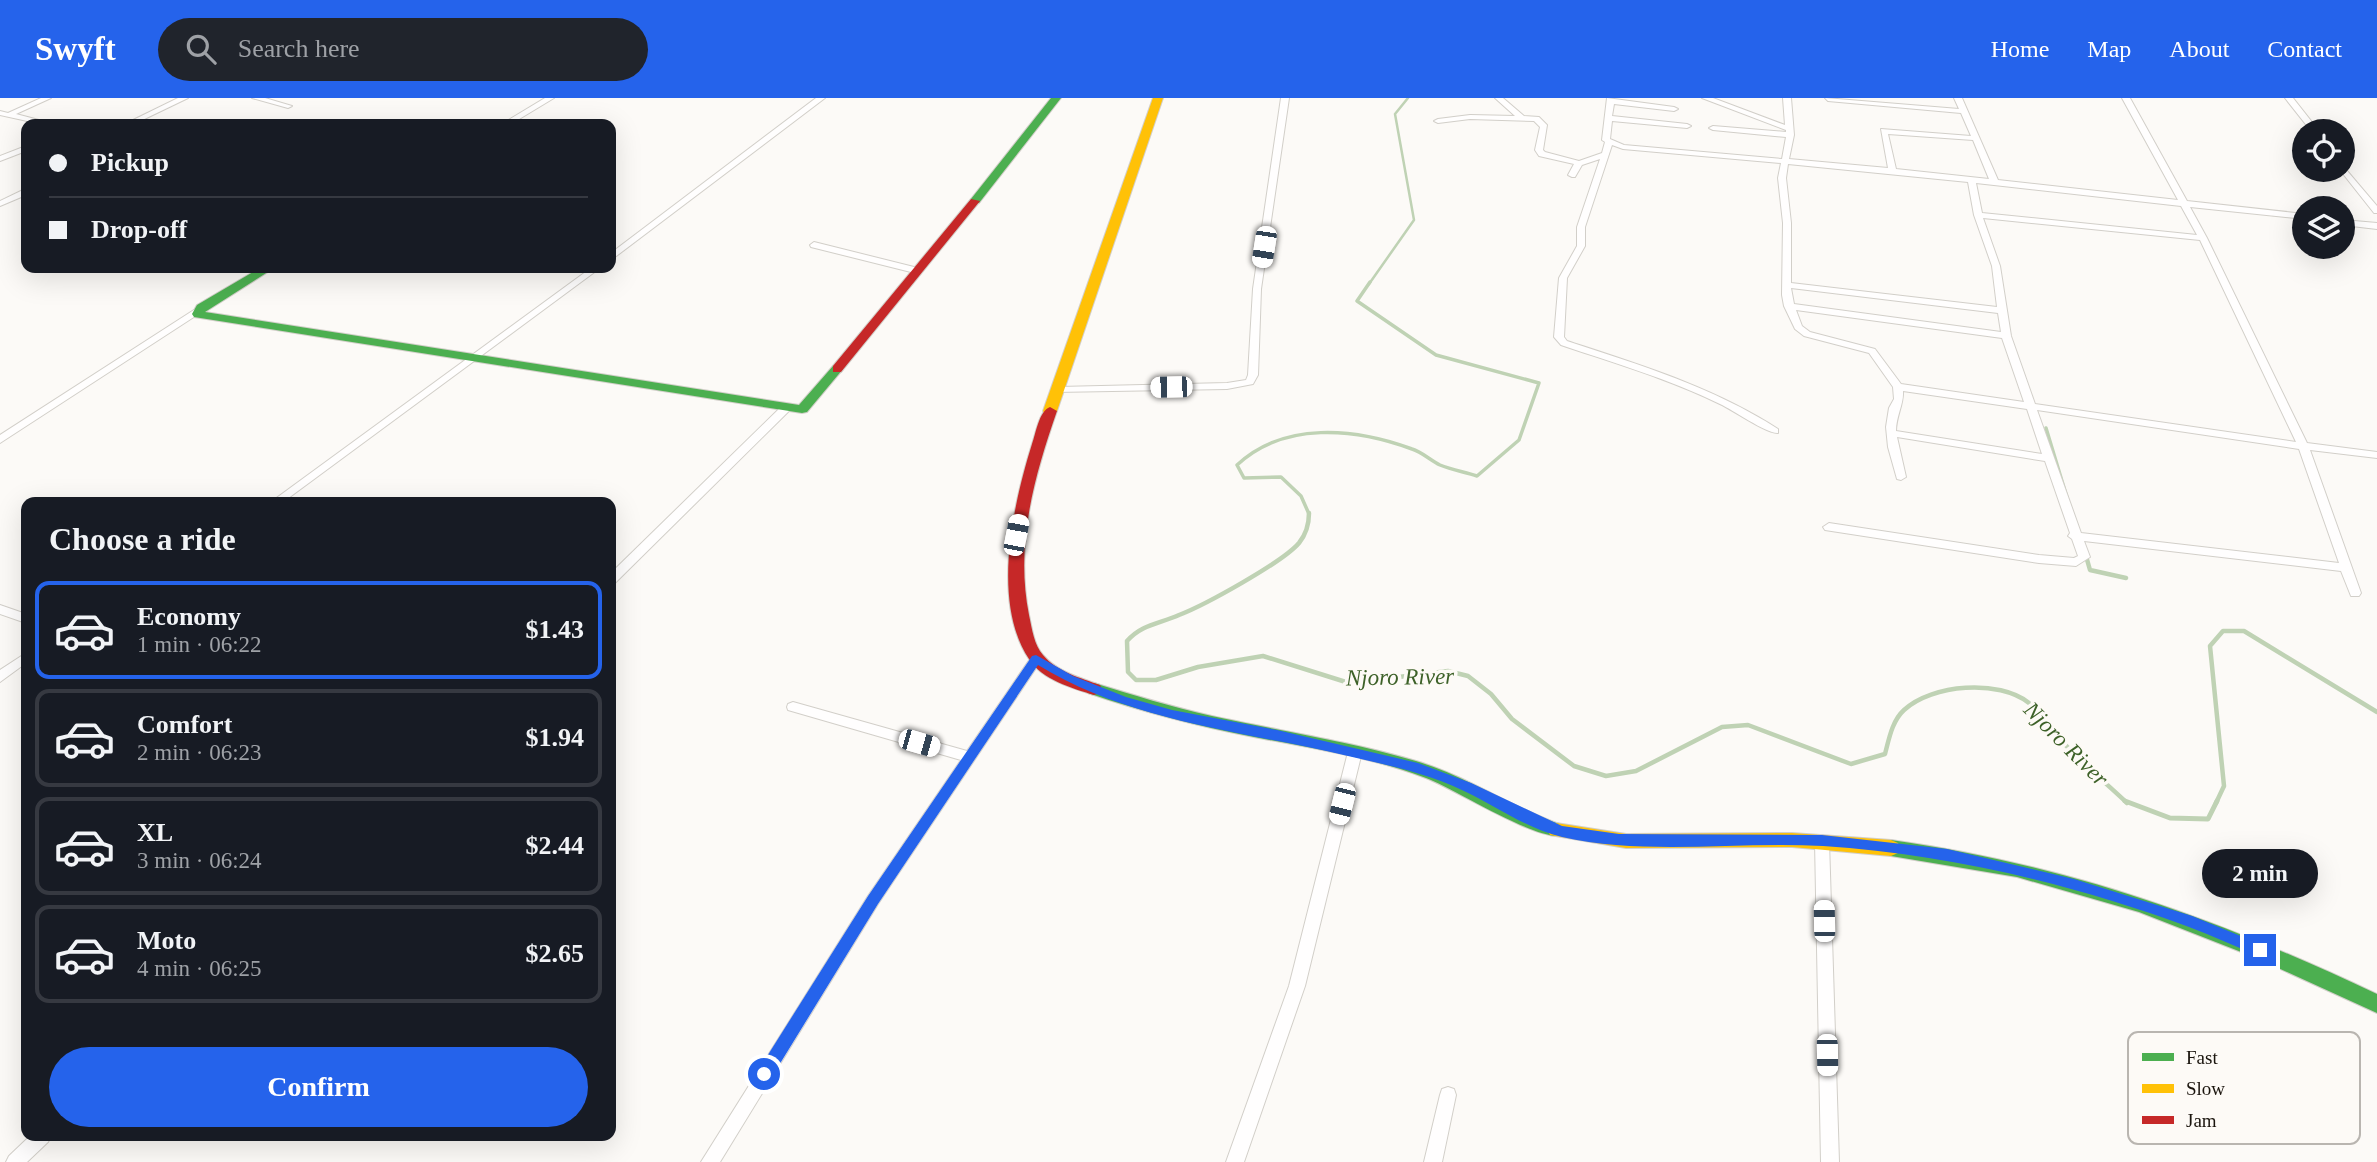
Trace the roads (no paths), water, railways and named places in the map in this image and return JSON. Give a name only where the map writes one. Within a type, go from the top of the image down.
[{"type":"street","points":[[4,114],[47,98]]},
{"type":"street","points":[[140,119],[184,98]]},
{"type":"street","points":[[256,98],[288,106]]},
{"type":"street","points":[[514,119],[550,98]]},
{"type":"street","points":[[616,253],[821,98]]},
{"type":"street","points":[[197,311],[198,314],[802,409],[919,271],[1056,98]]},
{"type":"street","points":[[1158,98],[1040,439],[1016,535],[1015,578],[1020,617],[1036,659],[1069,679],[1147,708],[1413,767],[1466,786],[1519,814],[1561,832],[1619,840],[1822,841],[1947,855],[2074,885],[2192,922],[2328,978],[2377,1004]]},
{"type":"street","points":[[1059,390],[1227,386],[1250,382],[1253,375],[1257,289],[1285,98]]},
{"type":"street","points":[[1499,98],[1521,118]]},
{"type":"street","points":[[1706,98],[1790,132]]},
{"type":"street","points":[[1787,98],[1790,132],[1782,178],[1787,223],[1789,306],[1797,327],[1807,334],[1872,351],[1898,387],[1899,399],[1892,408],[1892,433],[1901,477]]},
{"type":"street","points":[[1958,98],[1973,138],[1995,183]]},
{"type":"street","points":[[2126,98],[2203,238],[2303,446],[2355,593]]},
{"type":"street","points":[[2289,98],[2306,119]]},
{"type":"street","points":[[1828,99],[1962,111]]},
{"type":"street","points":[[1674,109],[1611,100],[1605,137],[1609,142],[1623,146],[1893,170],[2292,217]]},
{"type":"street","points":[[4,114],[27,119]]},
{"type":"street","points":[[1438,121],[1458,117],[1536,119],[1544,127],[1539,150],[1542,154],[1579,163],[1604,155]]},
{"type":"street","points":[[1608,118],[1687,126]]},
{"type":"street","points":[[1713,128],[1790,132]]},
{"type":"street","points":[[1893,170],[1884,131],[1973,138]]},
{"type":"street","points":[[1609,142],[1581,227],[1581,246],[1563,278],[1560,296],[1562,320],[1557,330],[1559,337],[1564,343],[1642,367],[1730,404],[1774,431]]},
{"type":"street","points":[[0,159],[21,150]]},
{"type":"street","points":[[1572,175],[1579,163]]},
{"type":"street","points":[[1829,527],[2063,562],[2076,562],[2084,557],[2074,536],[2006,336],[2000,310],[1996,266],[1978,215],[1972,180]]},
{"type":"street","points":[[2354,182],[2377,211]]},
{"type":"street","points":[[0,204],[21,194]]},
{"type":"street","points":[[1978,215],[2203,238]]},
{"type":"street","points":[[2355,223],[2377,226]]},
{"type":"street","points":[[814,245],[919,271]]},
{"type":"street","points":[[0,440],[260,273]]},
{"type":"street","points":[[283,497],[589,273]]},
{"type":"street","points":[[1788,285],[2000,310]]},
{"type":"street","points":[[1789,306],[2006,336]]},
{"type":"street","points":[[1898,387],[2033,409],[2377,455]]},
{"type":"street","points":[[616,575],[786,408]]},
{"type":"street","points":[[1892,433],[2048,458]]},
{"type":"street","points":[[2074,536],[2346,568]]},
{"type":"street","points":[[0,609],[21,617]]},
{"type":"street","points":[[710,1162],[873,900],[1036,659]]},
{"type":"street","points":[[0,677],[21,661]]},
{"type":"street","points":[[793,707],[970,757]]},
{"type":"street","points":[[1235,1162],[1297,986],[1355,752]]},
{"type":"street","points":[[1822,841],[1830,1162]]},
{"type":"street","points":[[1433,1162],[1448,1095]]},
{"type":"street","points":[[15,1162],[37,1141]]},
{"type":"waterway","name":"Njoro River","points":[[1369,284],[1414,220],[1395,114],[1408,98]]},
{"type":"waterway","name":"Njoro River","points":[[1309,514],[1301,496],[1281,477],[1244,478],[1237,465],[1276,441],[1298,435],[1344,433],[1367,436],[1416,450],[1440,465],[1477,476],[1519,440],[1539,383],[1436,355],[1357,301],[1370,282]]},
{"type":"waterway","points":[[2046,428],[2068,501]]},
{"type":"waterway","name":"Njoro River","points":[[1309,514],[1302,539],[1277,561],[1206,602],[1133,635],[1127,641],[1128,672],[1136,680],[1156,680],[1198,667],[1263,656],[1349,683],[1448,671],[1468,676],[1491,694],[1512,719],[1574,766],[1606,776],[1636,771],[1722,727],[1748,725],[1851,764],[1885,754],[1891,730],[1897,719],[1916,701],[1948,690],[2001,690],[2016,695],[2038,711],[2077,757],[2127,803]]},
{"type":"waterway","points":[[2086,556],[2090,570],[2126,578]]},
{"type":"waterway","name":"Njoro River","points":[[2216,803],[2224,786],[2210,646],[2223,631],[2244,631],[2377,712]]},
{"type":"waterway","name":"Njoro River","points":[[2125,801],[2170,818],[2208,819],[2216,803]]}]
